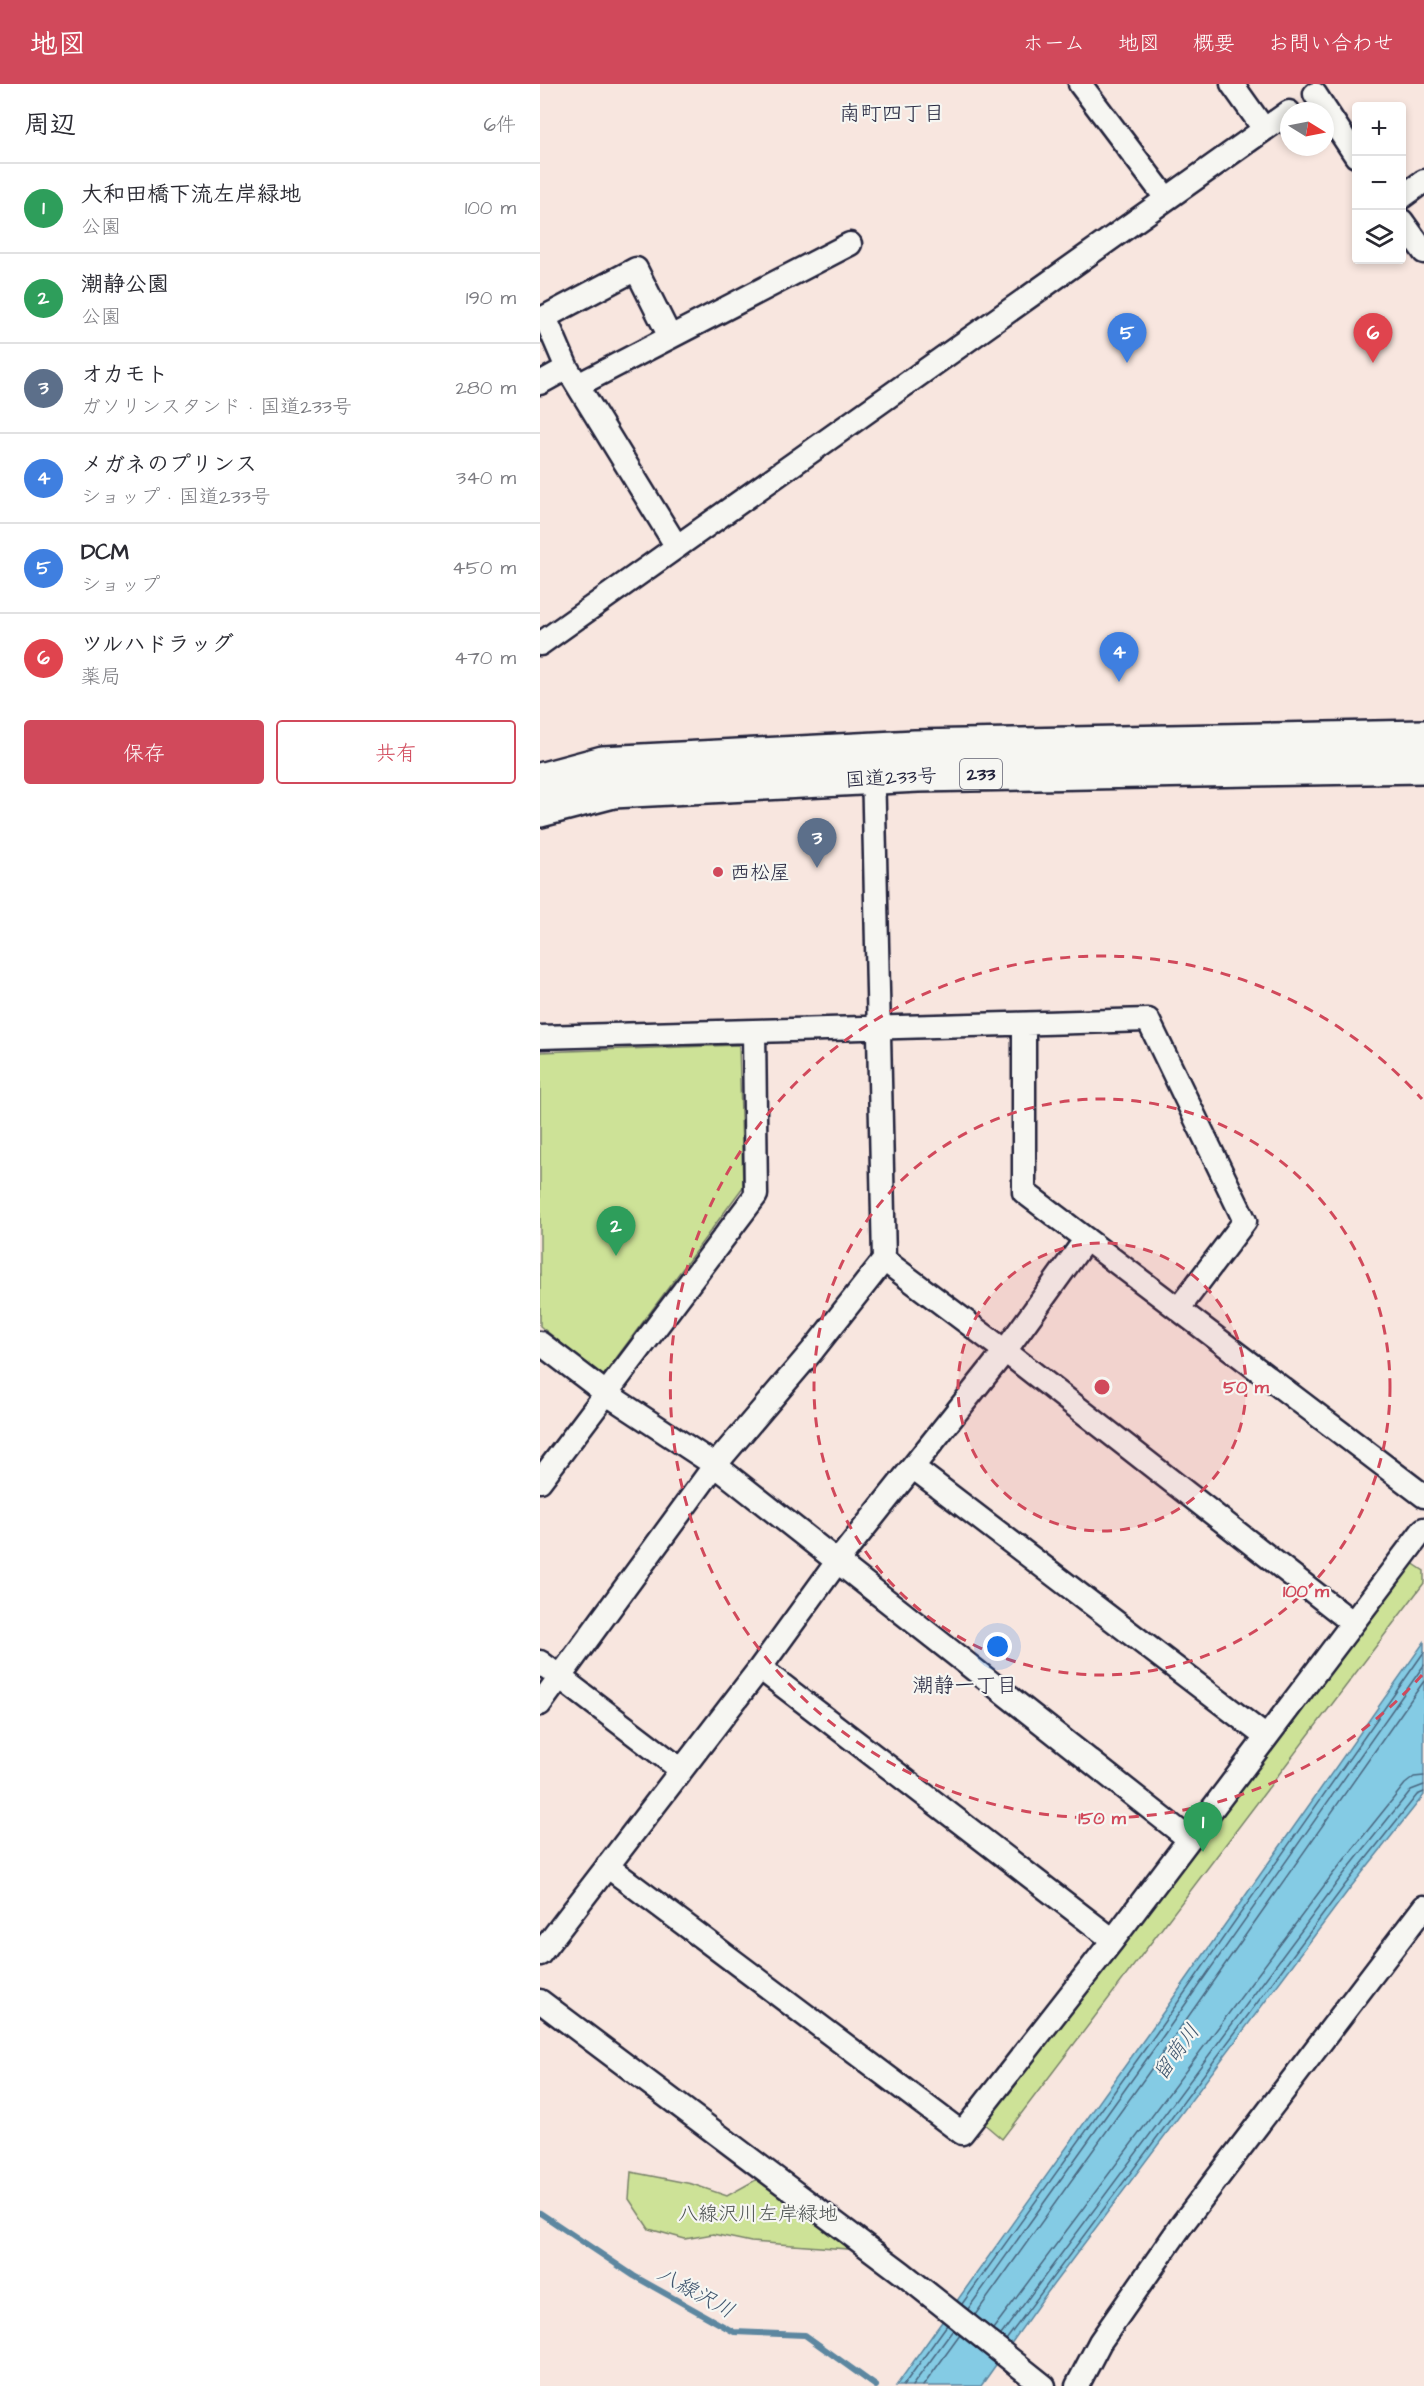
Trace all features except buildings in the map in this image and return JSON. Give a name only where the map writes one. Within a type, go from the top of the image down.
[{"type":"highway","name":"国道233号","points":[[540,810],[613,791],[873,763],[1424,737]]},
{"type":"highway","name":"国道233号","points":[[540,780],[603,763],[1424,766]]},
{"type":"street","points":[[1080,84],[1166,198]]},
{"type":"street","points":[[1232,84],[1264,129]]},
{"type":"street","points":[[1303,102],[1322,89],[1352,148]]},
{"type":"street","points":[[540,644],[1280,118]]},
{"type":"street","points":[[1406,194],[1424,181]]},
{"type":"street","points":[[1406,228],[1424,252]]},
{"type":"street","points":[[540,382],[573,376],[670,337],[850,244]]},
{"type":"street","points":[[670,337],[636,269],[545,317],[573,376],[677,547]]},
{"type":"street","points":[[540,1704],[716,1465],[813,1350],[884,1260],[873,763]]},
{"type":"street","points":[[540,1037],[1148,1020],[1245,1221],[1179,1308]]},
{"type":"street","points":[[1024,1025],[1024,1192],[1424,1496]]},
{"type":"street","points":[[540,1481],[756,1196],[754,1031]]},
{"type":"street","points":[[540,1954],[680,1769],[760,1668],[837,1562],[1005,1351],[1086,1239]]},
{"type":"street","points":[[884,1260],[1005,1351],[1353,1623]]},
{"type":"street","points":[[540,1343],[607,1394],[716,1465],[1189,1839]]},
{"type":"street","points":[[914,1468],[1266,1737]]},
{"type":"street","points":[[607,1866],[962,2133],[1113,1940],[1424,1529]]},
{"type":"street","points":[[540,1662],[680,1769]]},
{"type":"street","points":[[760,1668],[1113,1940]]},
{"type":"street","points":[[1077,2386],[1100,2342],[1183,2223],[1424,1907]]},
{"type":"street","points":[[540,2001],[902,2273],[1044,2386]]},
{"type":"green space","points":[[739,1045],[743,1187],[603,1376],[540,1326],[540,1052]]},
{"type":"green space","points":[[1409,1561],[1424,1571],[1424,1583],[1002,2139],[982,2122]]},
{"type":"green space","name":"八線沢川左岸緑地","points":[[631,2172],[692,2184],[727,2196],[761,2177],[848,2249],[751,2242],[713,2234],[685,2239],[649,2229],[629,2199]]},
{"type":"water","name":"留萌川","points":[[1424,1642],[1424,1795],[1350,1888],[1044,2297],[981,2386],[896,2386],[1150,2031]]},
{"type":"waterway","name":"八線沢川","points":[[540,2213],[634,2276],[734,2332],[805,2335],[876,2386]]},
{"type":"place","name":"DCM","points":[[1127,363]]},
{"type":"place","name":"ツルハドラッグ","points":[[1373,363]]},
{"type":"place","name":"メガネのプリンス","points":[[1119,682]]},
{"type":"place","name":"オカモト","points":[[817,868]]},
{"type":"place","name":"西松屋","points":[[718,872]]},
{"type":"place","name":"潮静公園","points":[[616,1256]]},
{"type":"place","name":"大和田橋下流左岸緑地","points":[[1203,1852]]},
{"type":"district","name":"南町四丁目","points":[[892,113]]},
{"type":"district","name":"潮静一丁目","points":[[965,1685]]}]
